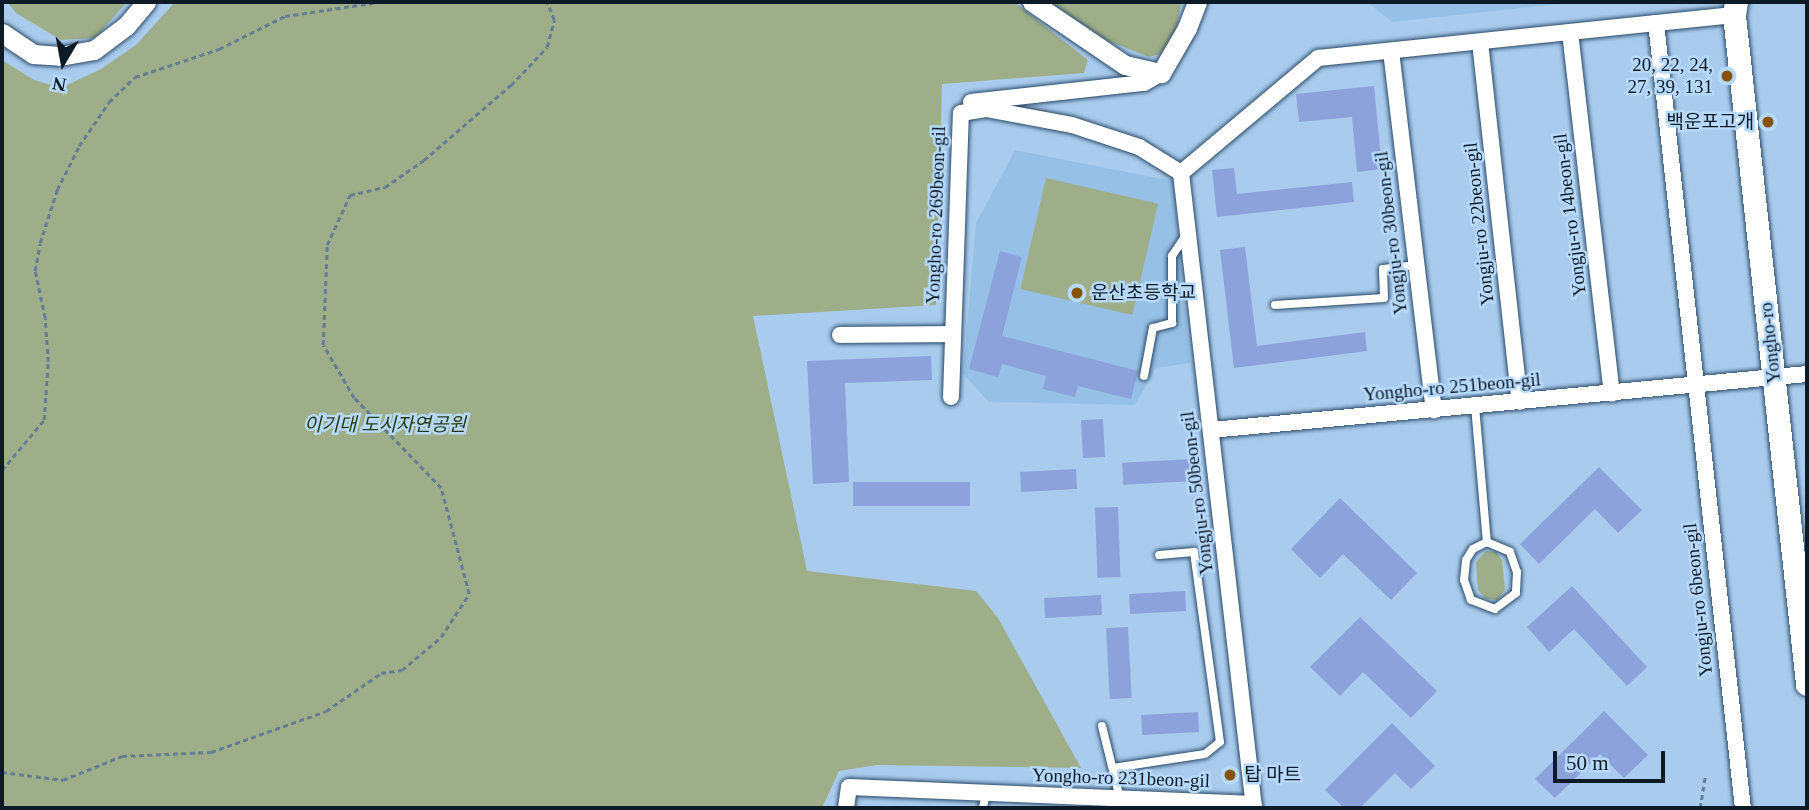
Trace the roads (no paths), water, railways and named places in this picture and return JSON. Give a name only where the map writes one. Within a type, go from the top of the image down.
[{"type":"main road","name":"Yongho-ro","points":[[1735,8],[1807,684]]},
{"type":"street","points":[[2,33],[33,54],[60,56],[94,50],[126,26],[146,2]]},
{"type":"street","points":[[1032,2],[1125,65],[1161,74]]},
{"type":"street","points":[[961,113],[970,102],[1144,83],[1161,74],[1187,28],[1197,2]]},
{"type":"street","points":[[1181,173],[1318,58],[1656,23],[1735,8]]},
{"type":"street","points":[[1656,23],[1696,386]]},
{"type":"street","name":"Yongju-ro 14beon-gil","points":[[1570,32],[1612,394]]},
{"type":"street","name":"Yongju-ro 22beon-gil","points":[[1480,41],[1520,402]]},
{"type":"street","name":"Yongju-ro 30beon-gil","points":[[1391,51],[1434,410]]},
{"type":"street","name":"Yongho-ro 269beon-gil","points":[[951,397],[961,113],[986,109],[1072,125],[1139,148],[1181,173]]},
{"type":"street","name":"Yongju-ro 50beon-gil","points":[[1181,173],[1254,806]]},
{"type":"street","points":[[839,335],[952,334]]},
{"type":"street","name":"Yongho-ro 251beon-gil","points":[[1211,430],[1807,374]]},
{"type":"street","name":"Yongju-ro 6beon-gil","points":[[1696,386],[1743,808]]},
{"type":"street","name":"Yongho-ro 231beon-gil","points":[[846,808],[849,787],[985,801],[1254,806]]},
{"type":"lane","points":[[1144,376],[1153,328],[1172,323],[1172,256],[1188,232]]},
{"type":"lane","points":[[1275,304],[1384,298],[1383,269],[1415,265]]},
{"type":"lane","points":[[1475,406],[1487,542]]},
{"type":"lane","points":[[1487,542],[1510,552],[1517,572],[1516,593],[1508,602],[1495,609],[1471,600],[1464,580],[1466,560],[1473,549],[1487,542]]},
{"type":"lane","points":[[1113,768],[1206,754],[1220,742],[1194,552],[1159,555]]},
{"type":"lane","points":[[1102,726],[1119,804]]},
{"type":"place","name":"20, 22, 24, 27, 39, 131","points":[[1727,76]]},
{"type":"place","name":"백운포고개","points":[[1768,122]]},
{"type":"place","name":"운산초등학교","points":[[1077,293]]},
{"type":"place","name":"탑 마트","points":[[1230,775]]},
{"type":"park label","name":"이기대 도시자연공원","points":[[385,425]]}]
